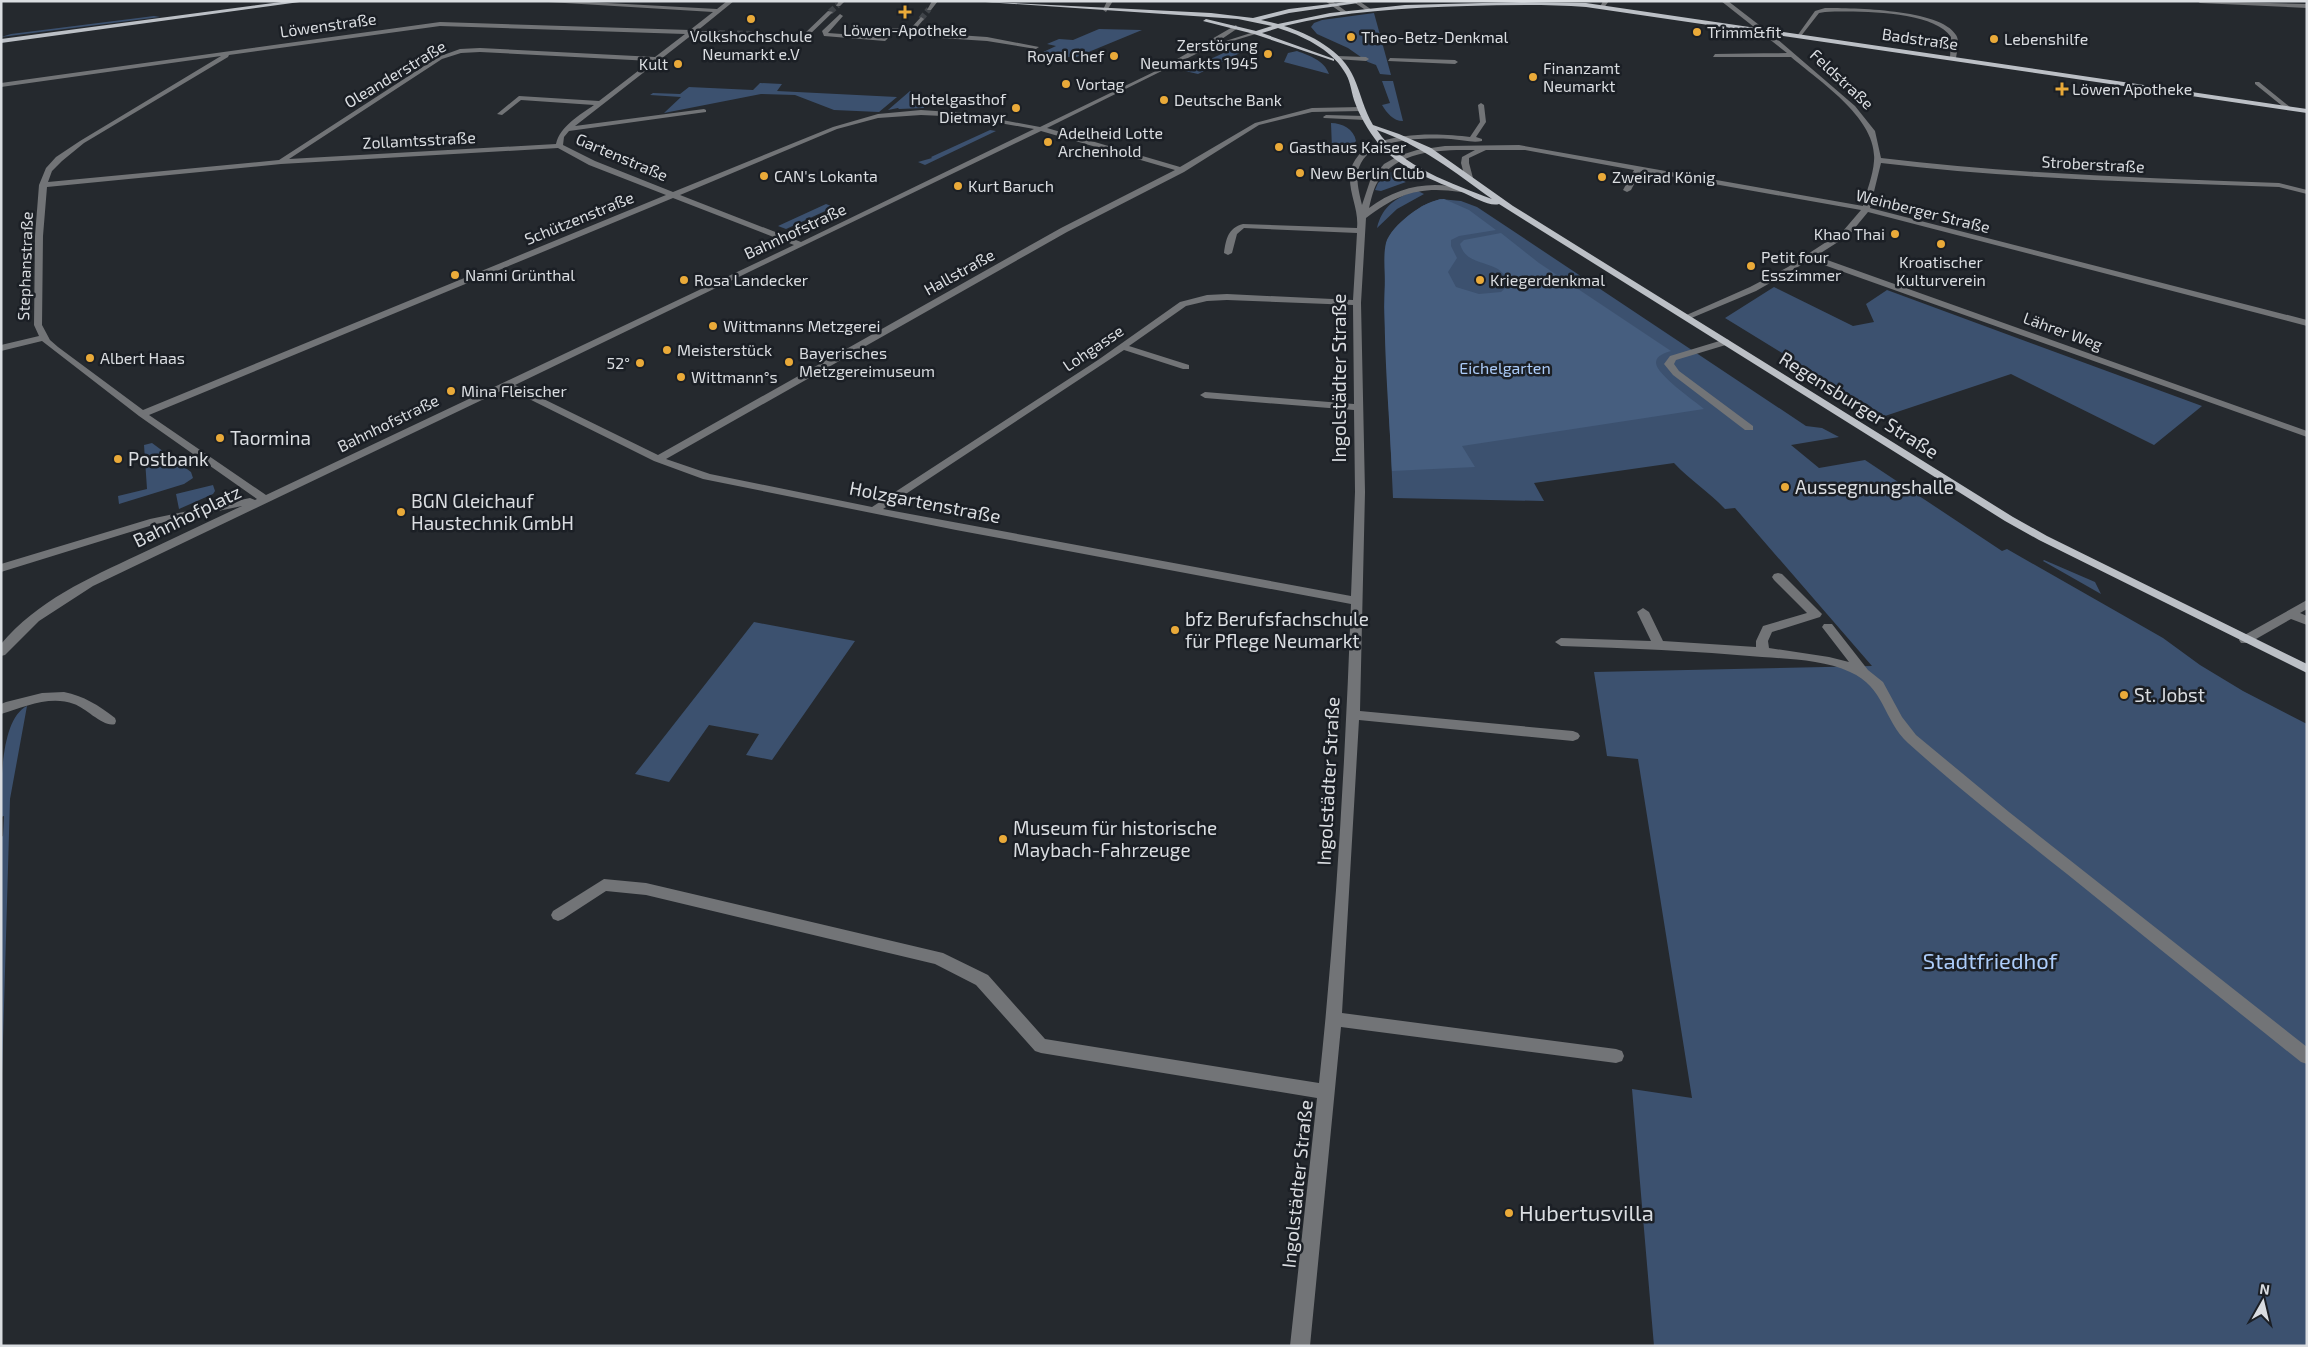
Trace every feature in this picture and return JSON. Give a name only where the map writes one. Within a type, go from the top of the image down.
[{"type":"main road","points":[[1,41],[304,1]]},
{"type":"main road","points":[[974,1],[1152,13],[1216,14],[1275,26],[1314,41],[1339,61],[1352,76],[1365,118],[1383,144],[1401,158]]},
{"type":"main road","points":[[1377,2],[1394,1]]},
{"type":"main road","name":"Badstraße","points":[[1498,1],[1528,3]]},
{"type":"main road","points":[[1236,27],[1253,20],[1330,3],[1372,2]]},
{"type":"main road","name":"Badstraße","points":[[1256,33],[1275,26],[1344,12],[1528,3],[1604,4],[1763,30],[2307,111]]},
{"type":"main road","points":[[1152,13],[1236,27],[1339,61]]},
{"type":"main road","points":[[1373,127],[1404,138],[1428,150]]},
{"type":"main road","name":"Regensburger Straße","points":[[1428,150],[1510,208],[2009,520],[2246,640],[2307,668]]},
{"type":"main road","name":"Regensburger Straße","points":[[1401,158],[1461,190],[1510,208]]},
{"type":"street","points":[[535,1],[719,10]]},
{"type":"street","name":"Gartenstraße","points":[[731,1],[567,129],[561,137],[559,146],[592,163],[801,245]]},
{"type":"street","points":[[929,9],[936,1]]},
{"type":"street","points":[[1106,10],[1110,1]]},
{"type":"street","name":"Feldstraße","points":[[1686,318],[1753,289],[1810,257],[1846,233],[1866,209],[1878,160],[1875,137],[1864,119],[1838,92],[1763,30],[1724,1]]},
{"type":"street","points":[[2200,1],[2307,6]]},
{"type":"street","points":[[1356,2],[1369,10]]},
{"type":"street","points":[[1330,3],[1344,12]]},
{"type":"street","points":[[1799,35],[1817,12],[1825,10],[1893,13],[1911,16],[1947,29],[1952,34],[1954,41],[1953,58]]},
{"type":"street","points":[[754,34],[804,37],[830,12]]},
{"type":"street","points":[[840,16],[824,32],[826,35],[885,39],[894,29],[912,30]]},
{"type":"street","points":[[921,19],[909,34],[986,40],[1036,47]]},
{"type":"street","name":"Löwenstraße","points":[[1,85],[389,30],[456,23],[719,33]]},
{"type":"street","name":"Bahnhofstraße","points":[[265,498],[801,245],[1200,50],[1236,27]]},
{"type":"street","name":"Bahnhofstraße","points":[[1200,50],[1256,33]]},
{"type":"street","name":"Oleanderstraße","points":[[281,162],[440,58],[452,53],[480,50],[655,60]]},
{"type":"street","name":"Stephanstraße","points":[[232,52],[71,150],[48,170],[44,185],[39,236],[38,325],[44,338],[55,349],[142,414],[265,498]]},
{"type":"street","points":[[1715,56],[1793,55]]},
{"type":"street","points":[[1339,61],[1366,59]]},
{"type":"street","points":[[1390,60],[1455,62]]},
{"type":"street","points":[[2257,83],[2288,108]]},
{"type":"street","points":[[500,114],[519,98],[600,103]]},
{"type":"street","points":[[1472,139],[1483,122],[1481,104]]},
{"type":"street","name":"Hallstraße","points":[[658,459],[1064,230],[1181,170],[1257,124],[1318,109],[1361,109]]},
{"type":"street","points":[[567,129],[704,111]]},
{"type":"street","name":"Schützenstraße","points":[[142,414],[835,128],[869,118],[954,113],[987,117],[1039,129],[1181,170]]},
{"type":"street","name":"Hallstraße","points":[[1278,118],[1365,118]]},
{"type":"street","name":"Weinberger Straße","points":[[1383,144],[1404,138],[1438,136],[1472,139],[1639,167],[1866,209],[2307,323]]},
{"type":"street","name":"Ingolstädter Straße","points":[[1362,217],[1355,193],[1355,168],[1362,156],[1383,144]]},
{"type":"street","name":"Zollamtsstraße","points":[[44,185],[281,162],[559,146]]},
{"type":"street","name":"Weinberger Straße","points":[[1401,158],[1428,150],[1490,147],[1528,148]]},
{"type":"street","name":"Weinberger Straße","points":[[1470,178],[1464,163],[1466,157],[1490,147]]},
{"type":"street","name":"Ingolstädter Straße","points":[[1300,1346],[1334,1019],[1353,715],[1355,601],[1360,492],[1357,406],[1357,303],[1362,217],[1373,183],[1386,166],[1401,158]]},
{"type":"street","name":"Stroberstraße","points":[[1878,160],[1955,168],[2097,178],[2245,183],[2304,190]]},
{"type":"street","points":[[1628,190],[1639,167]]},
{"type":"street","points":[[1362,217],[1382,201],[1403,191],[1427,186],[1461,190]]},
{"type":"street","points":[[1228,253],[1232,232],[1236,228],[1243,226],[1361,231]]},
{"type":"street","name":"Lährer Weg","points":[[1810,257],[2307,434]]},
{"type":"street","name":"Lohgasse","points":[[873,511],[1123,347],[1183,304],[1194,300],[1227,297],[1357,303]]},
{"type":"street","points":[[1,348],[44,338]]},
{"type":"street","points":[[1726,342],[1674,358],[1669,364],[1676,373],[1749,428]]},
{"type":"street","points":[[1123,347],[1186,367]]},
{"type":"street","name":"Holzgartenstraße","points":[[506,384],[658,459],[708,477],[873,511],[1355,601]]},
{"type":"street","points":[[1205,395],[1357,406]]},
{"type":"street","name":"Bahnhofplatz","points":[[1,568],[154,521],[203,509],[265,498]]},
{"type":"street","name":"Bahnhofplatz","points":[[1,652],[33,620],[85,585],[265,498]]},
{"type":"street","points":[[1763,653],[1762,641],[1768,629],[1816,614],[1778,577]]},
{"type":"street","points":[[2246,640],[2307,604]]},
{"type":"street","points":[[1642,612],[1659,644]]},
{"type":"street","points":[[2290,614],[2307,621]]},
{"type":"street","points":[[1828,628],[1862,671],[1875,681],[1887,696],[1900,725],[1911,738],[2004,816],[2307,1057]]},
{"type":"street","points":[[1561,642],[1659,644],[1763,653],[1819,660],[1849,666],[1862,671]]},
{"type":"street","points":[[1,709],[36,698],[73,698],[85,703],[110,721]]},
{"type":"street","points":[[1353,715],[1573,736]]},
{"type":"street","points":[[558,915],[604,885],[646,888],[938,958],[982,980],[1041,1046],[1326,1092]]},
{"type":"street","points":[[1334,1019],[1616,1056]]},
{"type":"green space","points":[[1374,13],[1391,75],[1380,74],[1376,65],[1368,62],[1348,48],[1317,34],[1311,27],[1314,23],[1322,20]]},
{"type":"green space","points":[[154,16],[160,17],[1,37],[11,34]]},
{"type":"green space","points":[[1099,29],[1142,30],[1074,58],[1039,54],[1056,46],[1047,44],[1059,39],[1073,40]]},
{"type":"green space","points":[[1232,49],[1244,51],[1198,74],[1185,71]]},
{"type":"green space","points":[[1297,51],[1320,62],[1329,74],[1284,62],[1288,53]]},
{"type":"green space","points":[[1382,81],[1393,81],[1403,121],[1393,118],[1382,105],[1390,103]]},
{"type":"green space","points":[[760,83],[782,84],[777,91],[897,97],[879,112],[834,110],[795,95],[761,94],[664,113],[681,97],[650,95],[653,93],[680,94],[689,87],[753,90]]},
{"type":"green space","points":[[910,91],[923,104],[924,108],[888,110]]},
{"type":"green space","points":[[1331,123],[1339,124],[1353,133],[1356,141],[1349,149],[1349,154],[1338,153],[1332,149]]},
{"type":"green space","points":[[990,130],[996,131],[925,165],[918,162],[932,158]]},
{"type":"green space","points":[[1391,172],[1406,182],[1381,191],[1375,190],[1378,183]]},
{"type":"green space","points":[[1416,190],[1424,194],[1397,209],[1377,228],[1386,208],[1402,196]]},
{"type":"green space","name":"Stadtfriedhof","points":[[1440,199],[1461,201],[1477,207],[1806,426],[1822,428],[1839,437],[1791,445],[1819,468],[1865,460],[2002,551],[2007,549],[2163,638],[2200,665],[2243,691],[2307,724],[2307,1346],[1654,1346],[1632,1089],[1692,1098],[1638,759],[1607,756],[1594,672],[1872,666],[1735,508],[1725,509],[1674,463],[1534,483],[1544,501],[1393,498],[1384,307],[1386,243],[1392,232],[1408,216],[1422,206]]},
{"type":"green space","name":"Eichelgarten","points":[[1444,199],[1469,210],[1496,230],[1459,236],[1451,240],[1451,246],[1457,258],[1448,272],[1456,287],[1479,294],[1501,292],[1511,283],[1498,269],[1470,258],[1462,250],[1460,244],[1464,240],[1501,233],[1539,263],[1671,351],[1658,358],[1656,362],[1657,367],[1668,380],[1704,409],[1462,446],[1475,467],[1392,471],[1385,332],[1385,248],[1389,236],[1410,214],[1428,203]]},
{"type":"green space","points":[[826,204],[834,207],[786,229],[778,226]]},
{"type":"green space","points":[[1774,287],[1853,326],[1874,322],[1866,304],[1887,290],[2202,406],[2154,445],[2011,374],[1885,416],[1725,318]]},
{"type":"green space","points":[[152,443],[191,472],[193,478],[184,484],[119,504],[118,496],[147,489],[144,445]]},
{"type":"green space","points":[[213,485],[215,491],[213,494],[179,509],[176,494]]},
{"type":"green space","points":[[2043,561],[2095,582],[2101,594]]},
{"type":"green space","points":[[754,622],[855,641],[772,760],[746,755],[759,734],[709,725],[669,782],[635,774]]},
{"type":"green space","points":[[27,706],[10,799],[1,1109],[1,837],[3,836],[4,816],[1,817],[2,772],[7,739],[12,725],[18,713]]},
{"type":"tunnel","points":[[830,12],[838,5]]},
{"type":"tunnel","points":[[921,19],[929,9]]},
{"type":"tunnel","points":[[719,33],[754,34]]},
{"type":"place","name":"Löwen-Apotheke","points":[[905,12]]},
{"type":"place","name":"Volkshochschule Neumarkt e.V","points":[[751,19]]},
{"type":"place","name":"Trimm&fit","points":[[1697,32]]},
{"type":"place","name":"Theo-Betz-Denkmal","points":[[1351,37]]},
{"type":"place","name":"Lebenshilfe","points":[[1994,39]]},
{"type":"place","name":"Zerstörung Neumarkts 1945","points":[[1268,54]]},
{"type":"place","name":"Royal Chef","points":[[1114,56]]},
{"type":"place","name":"Kult","points":[[678,64]]},
{"type":"place","name":"Finanzamt Neumarkt","points":[[1533,77]]},
{"type":"place","name":"Vortag","points":[[1066,84]]},
{"type":"place","name":"Löwen Apotheke","points":[[2062,89]]},
{"type":"place","name":"Deutsche Bank","points":[[1164,100]]},
{"type":"place","name":"Hotelgasthof Dietmayr","points":[[1016,108]]},
{"type":"place","name":"Adelheid Lotte Archenhold","points":[[1048,142]]},
{"type":"place","name":"Gasthaus Kaiser","points":[[1279,147]]},
{"type":"place","name":"New Berlin Club","points":[[1300,173]]},
{"type":"place","name":"CAN's Lokanta","points":[[764,176]]},
{"type":"place","name":"Zweirad König","points":[[1602,177]]},
{"type":"place","name":"Kurt Baruch","points":[[958,186]]},
{"type":"place","name":"Khao Thai","points":[[1895,234]]},
{"type":"place","name":"Kroatischer Kulturverein","points":[[1941,244]]},
{"type":"place","name":"Petit four Esszimmer","points":[[1751,266]]},
{"type":"place","name":"Nanni Grünthal","points":[[455,275]]},
{"type":"place","name":"Rosa Landecker","points":[[684,280]]},
{"type":"place","name":"Kriegerdenkmal","points":[[1480,280]]},
{"type":"place","name":"Wittmanns Metzgerei","points":[[713,326]]},
{"type":"place","name":"Meisterstück","points":[[667,350]]},
{"type":"place","name":"Albert Haas","points":[[90,358]]},
{"type":"place","name":"Bayerisches Metzgereimuseum","points":[[789,362]]},
{"type":"place","name":"52°","points":[[640,363]]},
{"type":"place","name":"Wittmann°s","points":[[681,377]]},
{"type":"place","name":"Mina Fleischer","points":[[451,391]]},
{"type":"place","name":"Taormina","points":[[220,438]]},
{"type":"place","name":"Postbank","points":[[118,459]]},
{"type":"place","name":"Aussegnungshalle","points":[[1785,487]]},
{"type":"place","name":"BGN Gleichauf Haustechnik GmbH","points":[[401,512]]},
{"type":"place","name":"bfz Berufsfachschule für Pflege Neumarkt","points":[[1175,630]]},
{"type":"place","name":"St. Jobst","points":[[2124,695]]},
{"type":"place","name":"Museum für historische Maybach-Fahrzeuge","points":[[1003,839]]},
{"type":"place","name":"Hubertusvilla","points":[[1509,1213]]}]
